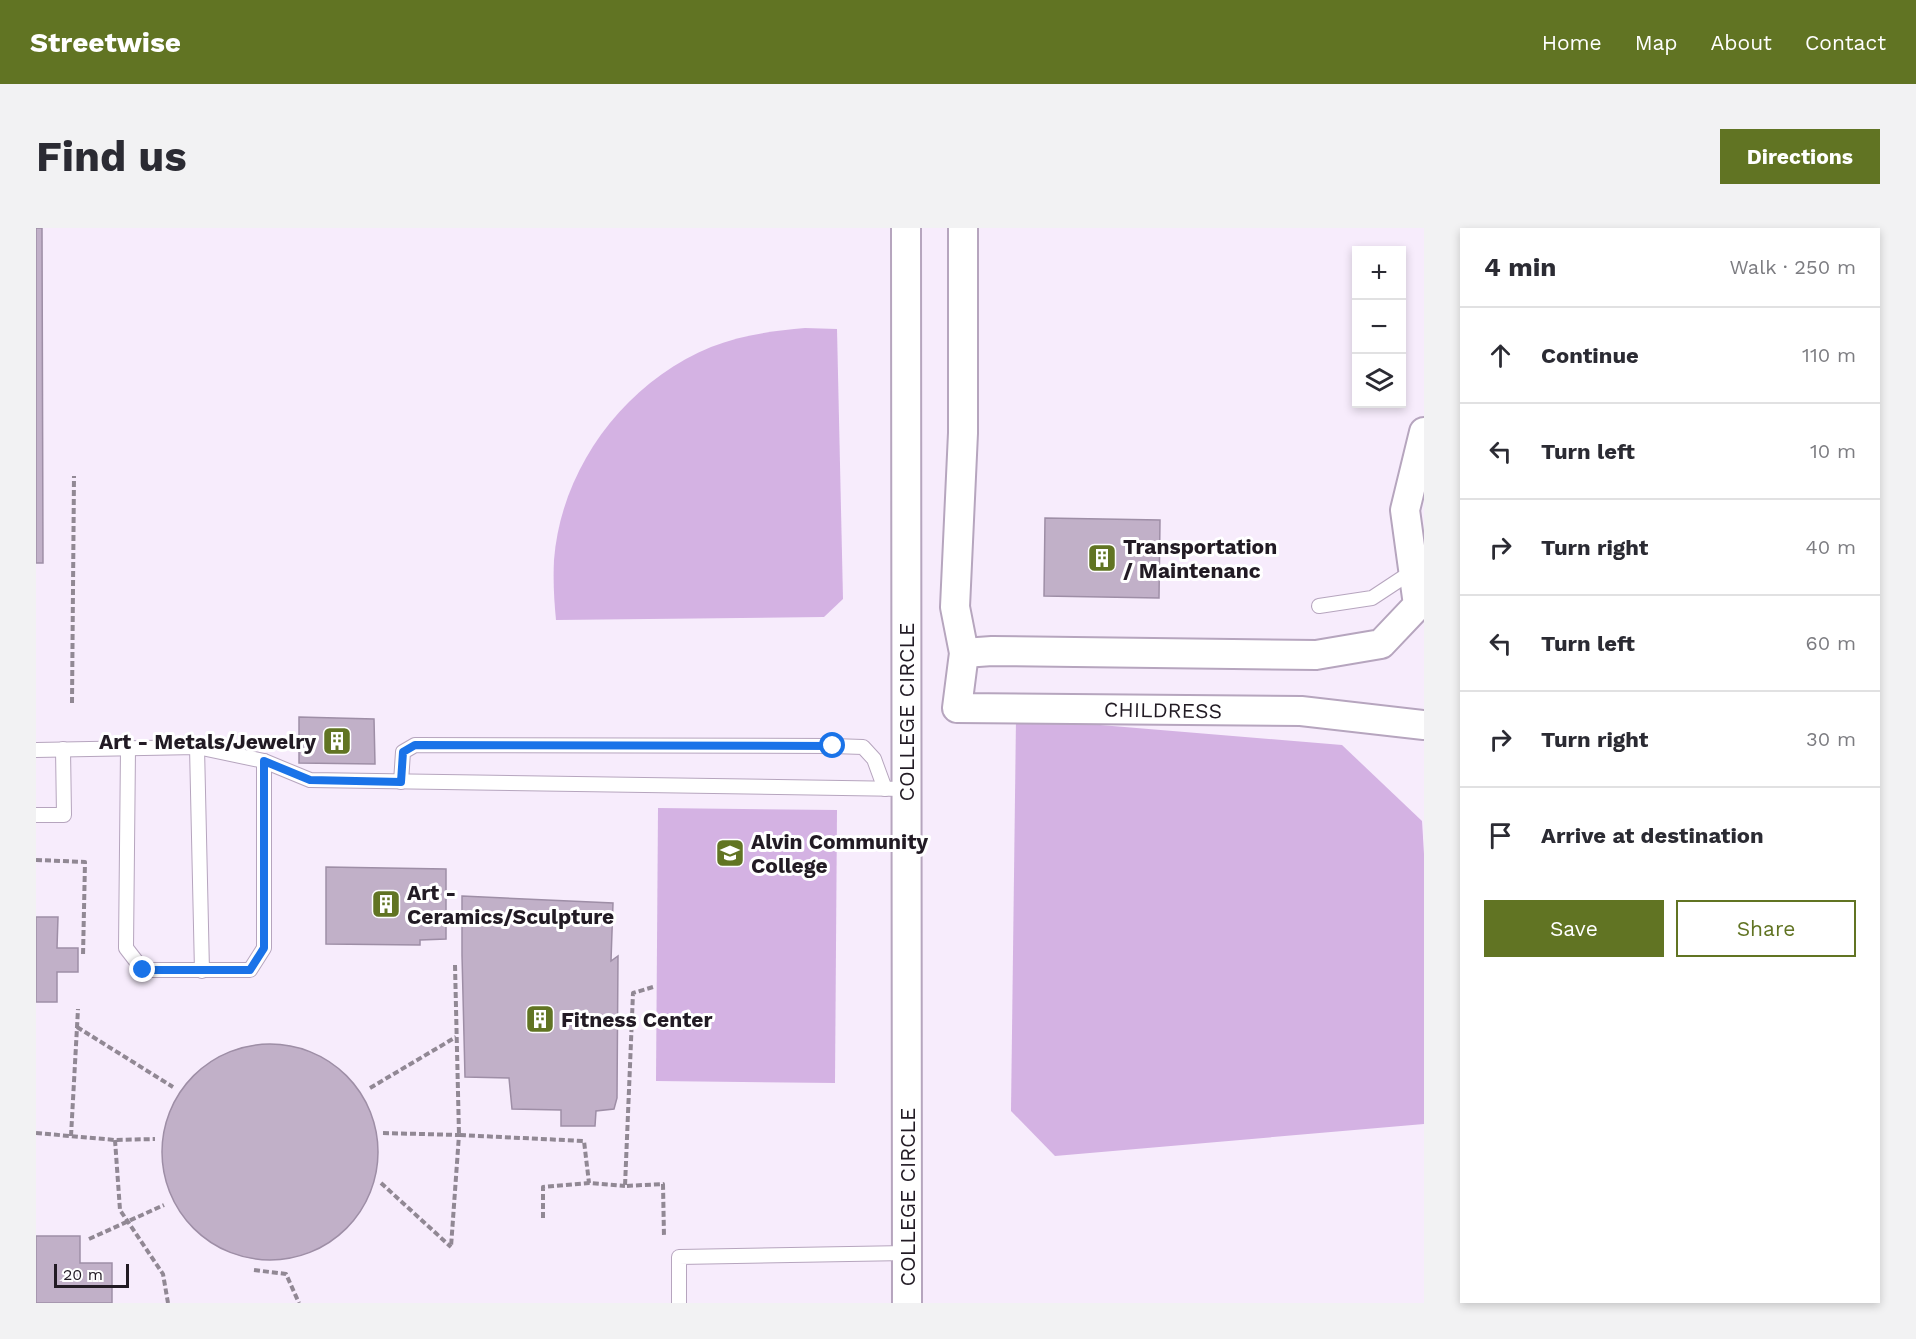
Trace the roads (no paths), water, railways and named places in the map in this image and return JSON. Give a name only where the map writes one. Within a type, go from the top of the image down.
[{"type":"street","name":"COLLEGE CIRCLE","points":[[906,228],[896,789],[907,1303]]},
{"type":"street","name":"CHILDRESS","points":[[963,228],[963,433],[955,607],[964,653],[957,708],[1301,711],[1424,725]]},
{"type":"street","points":[[964,653],[992,651],[1316,655],[1381,644],[1418,605],[1419,569],[1405,510],[1424,432]]},
{"type":"lane","points":[[1319,606],[1372,598],[1419,569]]},
{"type":"lane","points":[[401,782],[403,752],[415,745],[863,747],[896,789]]},
{"type":"lane","points":[[36,750],[197,747],[264,761],[310,780],[896,789]]},
{"type":"lane","points":[[197,747],[202,971]]},
{"type":"lane","points":[[128,749],[126,948],[143,970],[250,970],[264,948],[264,761]]},
{"type":"lane","points":[[36,815],[64,815],[63,750]]},
{"type":"lane","points":[[679,1303],[680,1257],[907,1253]]},
{"type":"place","name":"Transportation / Maintenanc","points":[[1102,558]]},
{"type":"place","name":"Art - Metals/Jewelry","points":[[337,741]]},
{"type":"place","name":"Alvin Community College","points":[[730,853]]},
{"type":"place","name":"Art - Ceramics/Sculpture","points":[[386,904]]},
{"type":"place","name":"Fitness Center","points":[[540,1019]]}]
